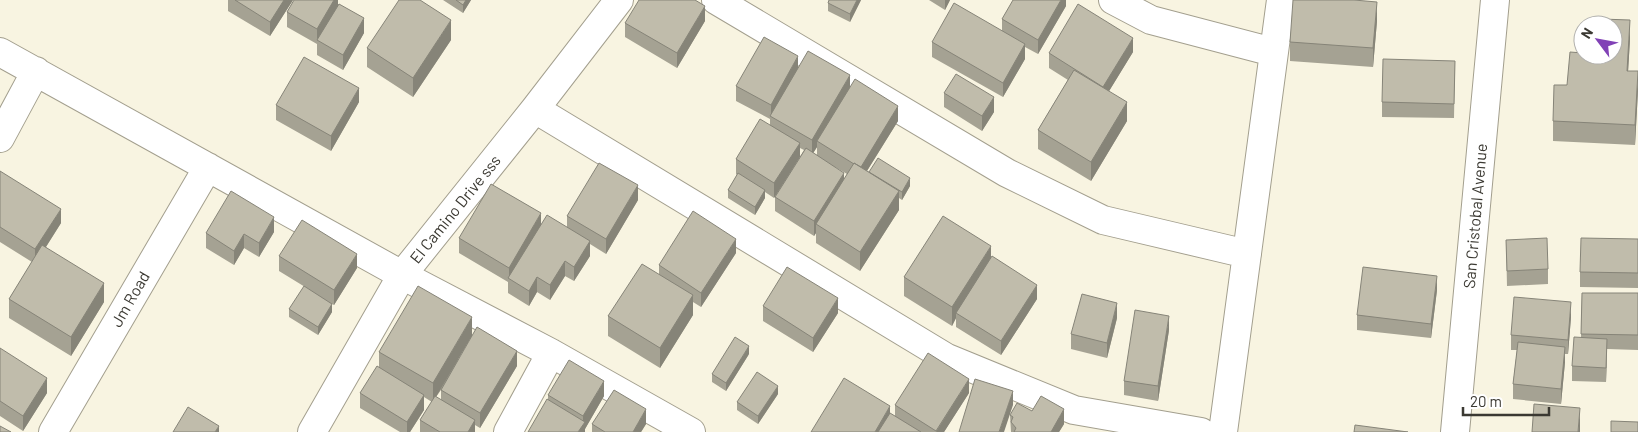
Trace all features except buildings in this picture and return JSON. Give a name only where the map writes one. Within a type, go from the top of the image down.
[{"type":"street","name":"El Camino Drive sss","points":[[312,432],[402,274],[535,109],[619,0]]},
{"type":"street","points":[[716,0],[1007,173],[1103,220],[1247,254]]},
{"type":"street","points":[[1113,0],[1151,20],[1273,52]]},
{"type":"street","points":[[1223,432],[1281,0]]},
{"type":"street","name":"San Cristobal Avenue","points":[[1455,432],[1495,0]]},
{"type":"street","points":[[0,52],[402,274],[551,353],[674,428]]},
{"type":"street","points":[[0,138],[36,72]]},
{"type":"street","points":[[535,109],[947,358],[1074,410],[1201,432]]},
{"type":"street","name":"Jm Road","points":[[53,432],[208,167]]},
{"type":"street","points":[[508,432],[551,353]]}]
